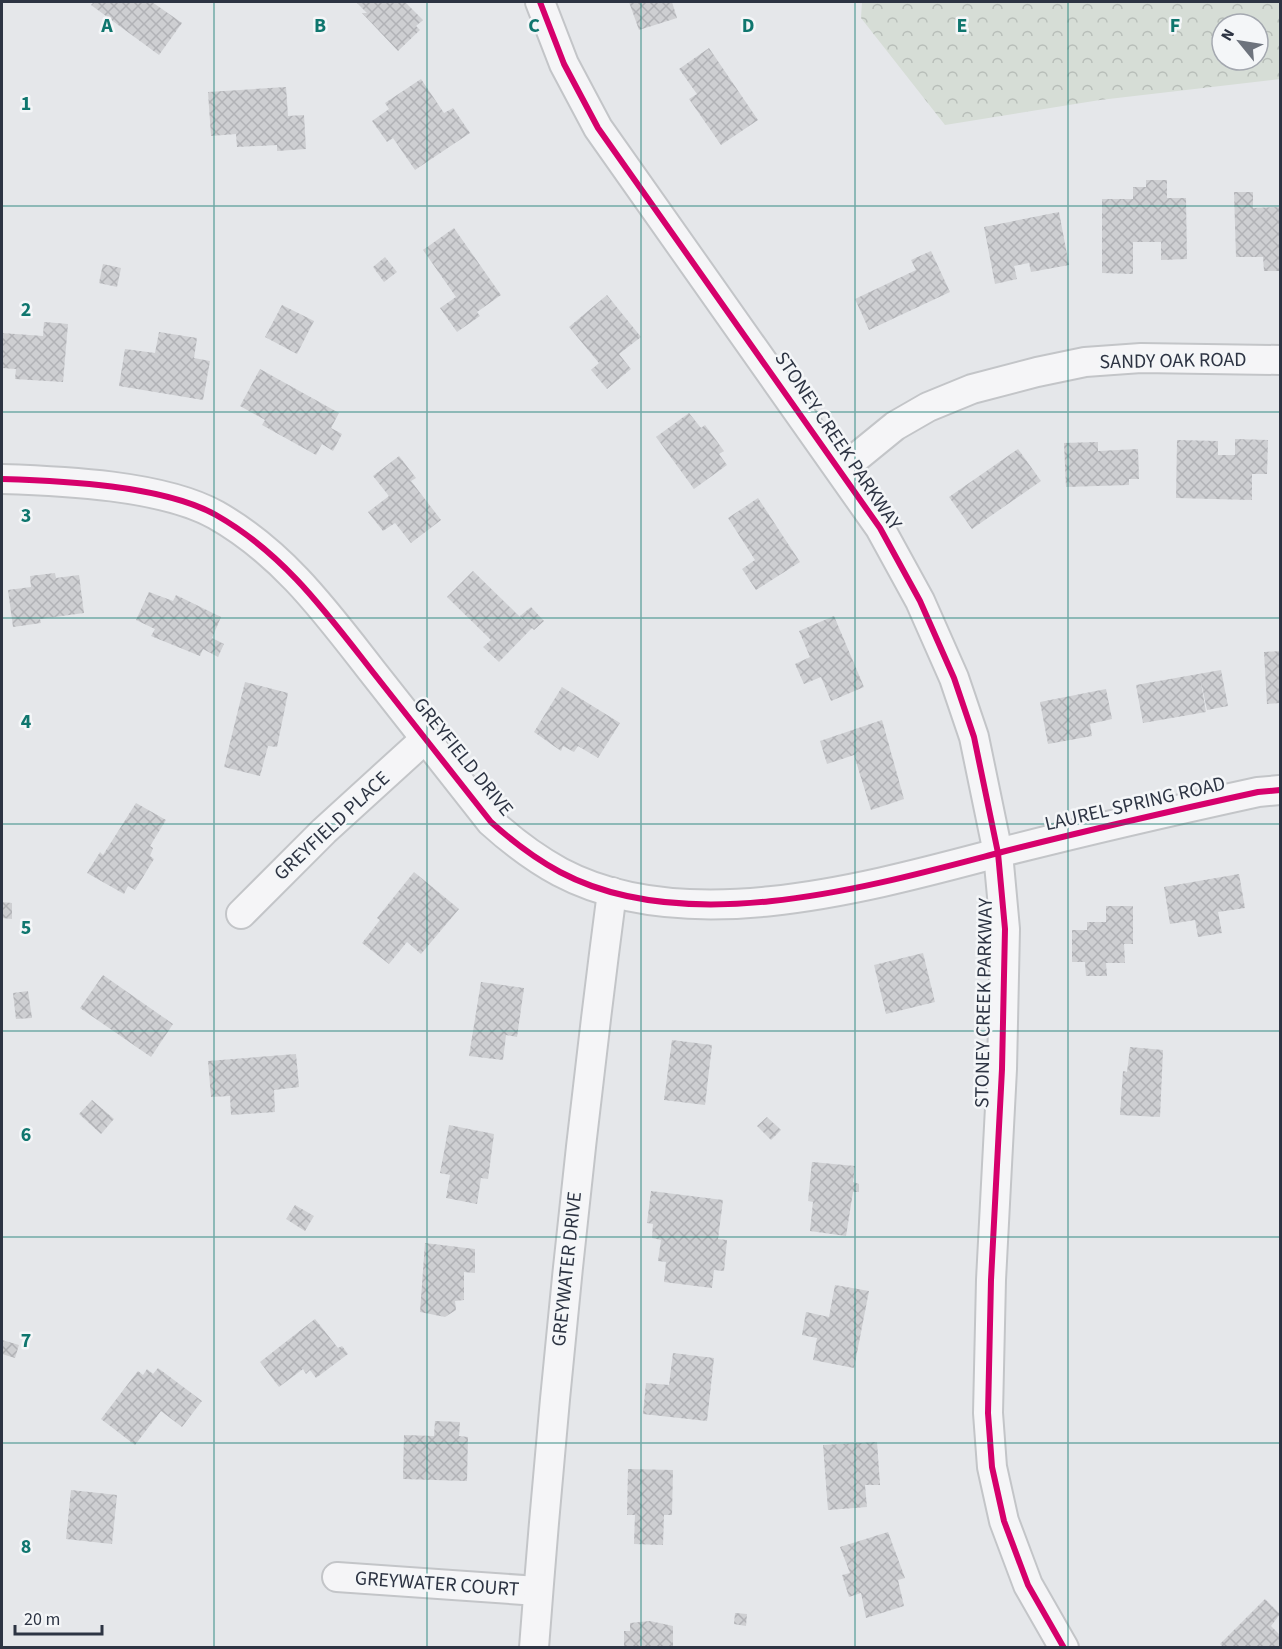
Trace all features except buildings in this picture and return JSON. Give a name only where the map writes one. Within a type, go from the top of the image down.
[{"type":"street","name":"STONEY CREEK PARKWAY","points":[[540,2],[564,64],[598,128],[880,528],[920,602],[954,678],[974,737],[998,853],[1005,929],[1002,1069],[991,1280],[990,1434],[992,1467],[1007,1528],[1028,1585],[1064,1647]]},
{"type":"street","name":"SANDY OAK ROAD","points":[[841,470],[895,426],[928,407],[972,389],[1037,372],[1085,362],[1141,358],[1281,360]]},
{"type":"street","name":"GREYFIELD DRIVE","points":[[2,479],[74,482],[139,492],[187,504],[214,514],[259,544],[299,579],[334,620],[490,822],[520,847],[561,873],[612,892],[651,900],[711,904],[766,901],[898,880],[998,853]]},
{"type":"street","name":"GREYFIELD PLACE","points":[[241,914],[324,831],[425,739]]},
{"type":"street","name":"LAUREL SPRING ROAD","points":[[998,853],[1250,794],[1281,790]]},
{"type":"street","name":"GREYWATER DRIVE","points":[[534,1647],[552,1408],[572,1215],[612,892]]},
{"type":"street","name":"GREYWATER COURT","points":[[337,1576],[538,1591]]},
{"type":"green space","points":[[862,2],[1280,2],[1280,79],[1100,100],[945,125],[861,18]]},
{"type":"cycle path","points":[[540,2],[564,64],[598,128],[880,528],[920,601],[954,678],[974,737],[998,853],[1005,929],[1002,1069],[991,1280],[988,1413],[992,1467],[1004,1521],[1028,1585],[1064,1648]]},
{"type":"cycle path","points":[[2,479],[82,483],[141,491],[194,505],[240,530],[262,547],[302,585],[338,627],[491,822],[550,867],[610,892],[663,902],[720,904],[778,900],[836,892],[1160,814],[1258,792],[1280,790]]}]
